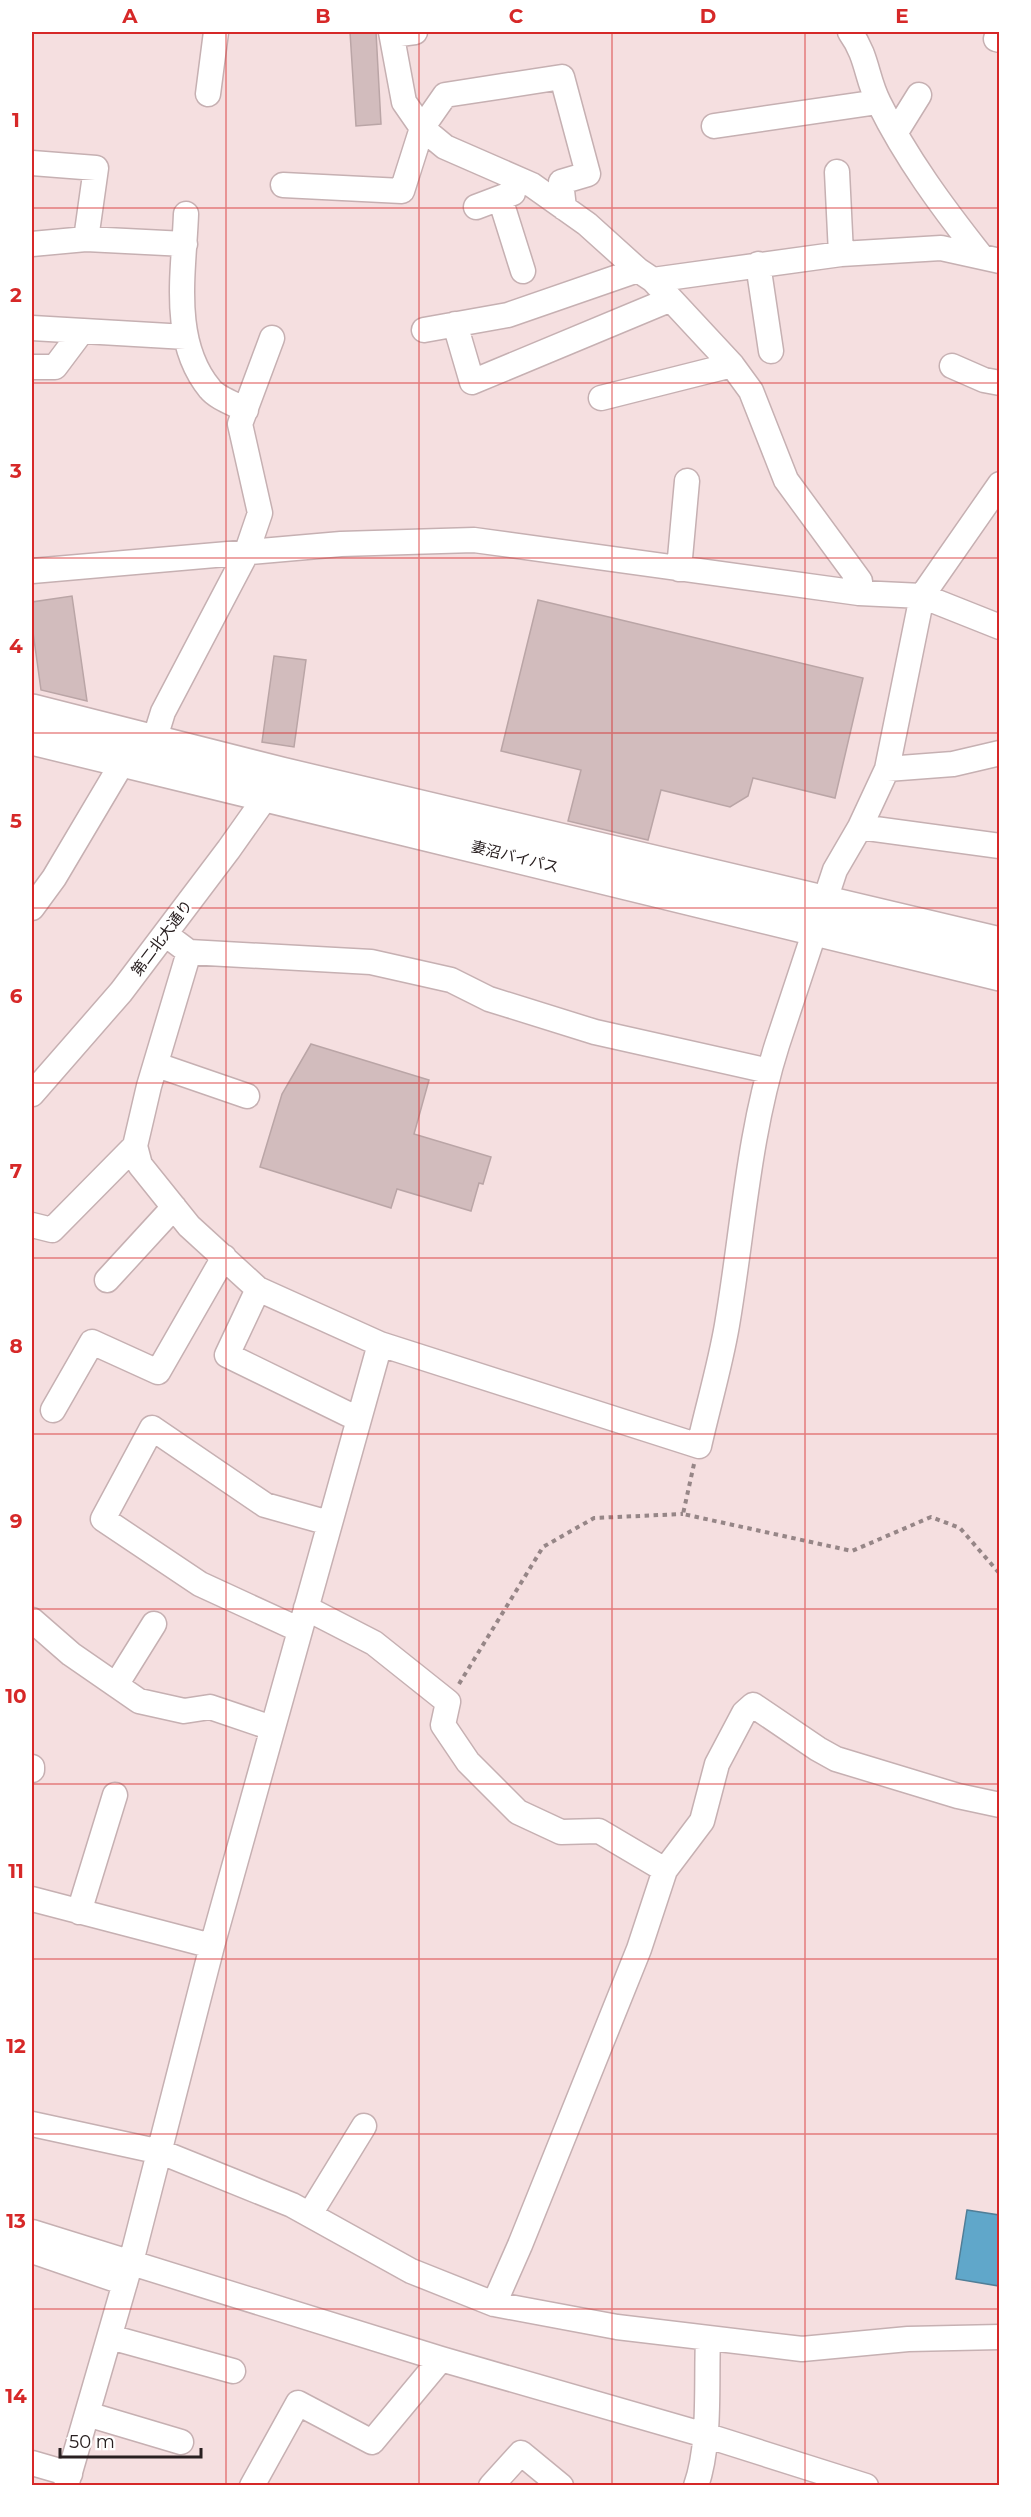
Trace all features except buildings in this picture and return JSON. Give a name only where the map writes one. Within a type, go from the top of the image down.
[{"type":"highway","name":"妻沼バイパス","points":[[32,711],[154,741],[274,785]]},
{"type":"highway","name":"妻沼バイパス","points":[[32,738],[124,760],[274,785],[820,916],[999,974]]},
{"type":"highway","name":"妻沼バイパス","points":[[820,916],[999,944]]},
{"type":"street","points":[[208,94],[216,32]]},
{"type":"street","points":[[850,32],[862,48],[878,102],[932,192],[990,258]]},
{"type":"street","points":[[998,32],[996,39],[999,40]]},
{"type":"street","points":[[399,33],[404,102],[422,128],[445,147],[532,185],[587,224],[645,275],[732,365],[751,391],[786,480],[860,581],[859,592]]},
{"type":"street","points":[[283,185],[402,191],[422,128],[445,95],[562,77],[588,174],[561,182],[564,208]]},
{"type":"street","points":[[896,132],[918,95]]},
{"type":"street","points":[[714,126],[878,102]]},
{"type":"street","points":[[32,163],[96,168],[86,239]]},
{"type":"street","points":[[837,172],[841,254]]},
{"type":"street","points":[[477,207],[532,185]]},
{"type":"street","points":[[500,198],[523,271]]},
{"type":"street","points":[[186,214],[183,321],[189,356],[211,390],[246,410]]},
{"type":"street","points":[[32,244],[86,239],[185,244]]},
{"type":"street","points":[[424,330],[508,315],[645,275],[841,254],[941,248],[990,258]]},
{"type":"street","points":[[758,264],[771,351]]},
{"type":"street","points":[[455,324],[472,382],[669,300]]},
{"type":"street","points":[[32,328],[186,337]]},
{"type":"street","points":[[32,367],[56,367],[82,331]]},
{"type":"street","points":[[154,741],[164,712],[246,554],[260,513],[240,424],[272,338]]},
{"type":"street","points":[[601,398],[732,365]]},
{"type":"street","points":[[952,366],[984,380],[999,383]]},
{"type":"street","points":[[679,569],[687,481]]},
{"type":"street","points":[[189,952],[135,1146],[140,1165],[189,1226],[258,1289],[380,1344],[699,1446],[727,1327],[750,1158],[769,1071],[834,870],[860,827],[887,769],[922,596],[999,486]]},
{"type":"street","points":[[32,571],[341,544],[474,540],[859,592],[922,596],[999,627]]},
{"type":"street","points":[[887,769],[953,764],[999,753]]},
{"type":"street","points":[[32,908],[54,878],[124,760]]},
{"type":"street","name":"第二北大通り","points":[[32,1094],[121,992],[274,785]]},
{"type":"street","points":[[860,827],[999,846]]},
{"type":"street","points":[[165,934],[189,952],[371,962],[451,980],[489,999],[595,1032],[769,1071]]},
{"type":"street","points":[[156,1065],[247,1096]]},
{"type":"street","points":[[32,1225],[52,1230],[135,1146]]},
{"type":"street","points":[[107,1280],[174,1207]]},
{"type":"street","points":[[53,1410],[92,1341],[158,1372],[224,1257]]},
{"type":"street","points":[[258,1289],[227,1354],[358,1419]]},
{"type":"street","points":[[32,2463],[68,2480],[161,2152],[212,1946],[380,1344]]},
{"type":"street","points":[[329,1523],[265,1504],[152,1428],[103,1519],[200,1584],[374,1643],[448,1702],[442,1725],[468,1762],[518,1812],[561,1832],[599,1831],[665,1870]]},
{"type":"street","points":[[32,1620],[71,1654],[139,1701],[184,1711],[210,1707],[272,1728]]},
{"type":"street","points":[[116,1685],[154,1624]]},
{"type":"street","points":[[494,2304],[635,1959],[665,1870],[702,1821],[717,1764],[744,1713],[753,1705],[836,1759],[999,1806]]},
{"type":"street","points":[[79,1912],[115,1796]]},
{"type":"street","points":[[32,1899],[212,1946]]},
{"type":"street","points":[[32,2124],[161,2152],[292,2205],[411,2271],[494,2304],[617,2327],[802,2349],[908,2339],[999,2337]]},
{"type":"street","points":[[310,2214],[364,2126]]},
{"type":"street","points":[[32,2232],[128,2272]]},
{"type":"street","points":[[32,2251],[128,2272],[441,2358],[705,2435],[866,2486]]},
{"type":"street","points":[[110,2337],[233,2371]]},
{"type":"street","points":[[696,2486],[705,2435],[708,2338]]},
{"type":"street","points":[[252,2486],[298,2403],[372,2442],[441,2358]]},
{"type":"street","points":[[87,2414],[181,2442]]},
{"type":"street","points":[[491,2486],[520,2453],[561,2486]]},
{"type":"path","points":[[683,1514],[699,1446]]},
{"type":"path","points":[[448,1702],[543,1547],[594,1518],[683,1514],[852,1551],[931,1517],[960,1528],[999,1575]]},
{"type":"water","points":[[967,2210],[999,2215],[999,2286],[956,2279]]}]
